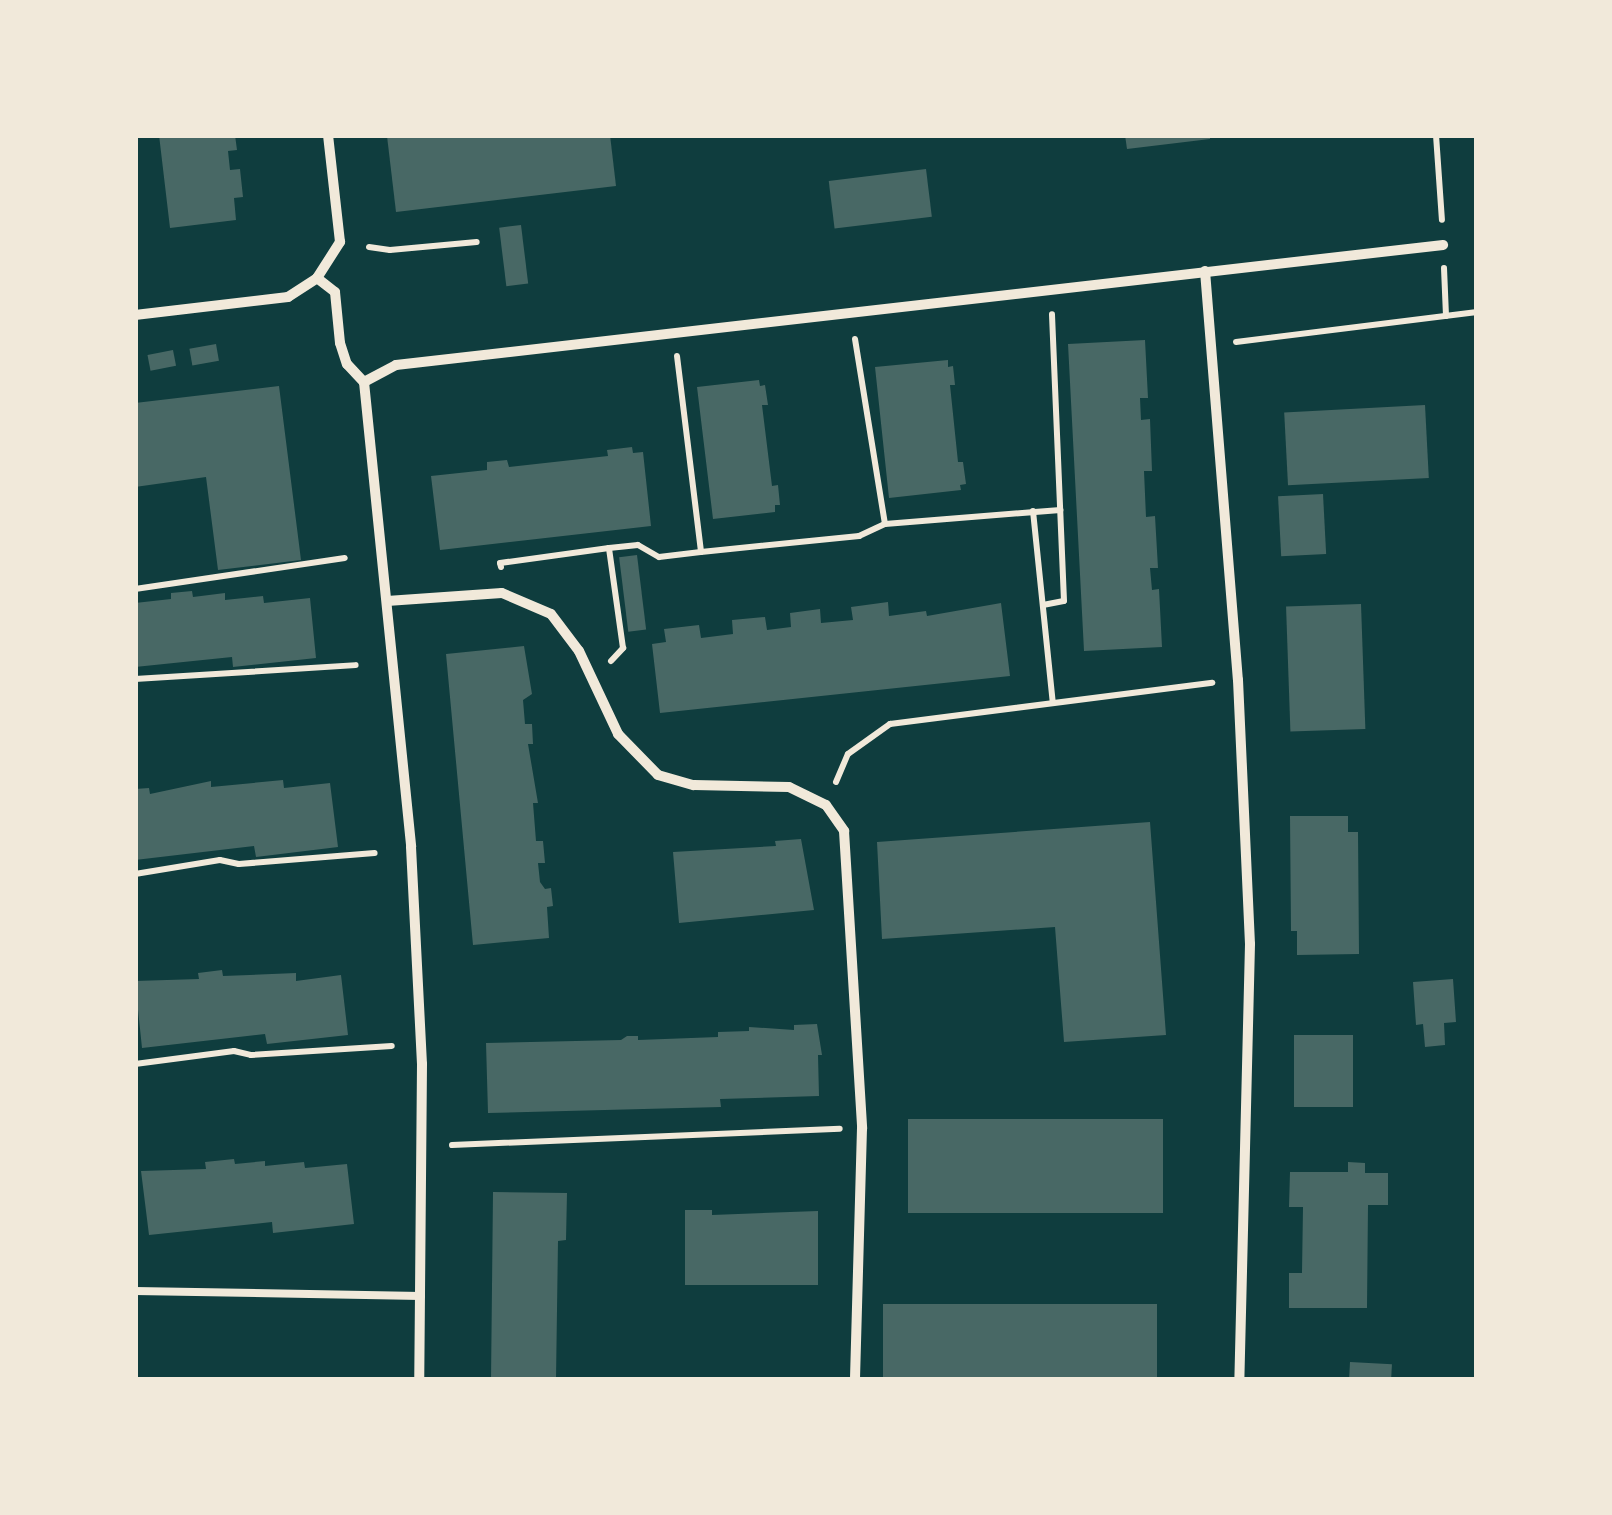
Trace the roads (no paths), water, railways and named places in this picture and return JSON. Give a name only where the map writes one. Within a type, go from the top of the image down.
[{"type":"street","points":[[135,315],[288,296],[317,278],[340,242],[328,135]]},
{"type":"street","points":[[364,382],[396,365],[1443,245]]},
{"type":"street","points":[[1205,271],[1214,345],[1238,680],[1250,944],[1238,1380]]},
{"type":"street","points":[[317,278],[334,292],[340,343],[347,364],[364,382],[411,847],[422,1064],[419,1380]]},
{"type":"street","points":[[386,601],[502,593],[550,614],[579,652],[618,734],[658,774],[694,785],[788,788],[826,805],[844,832],[862,1128],[855,1380]]},
{"type":"lane","points":[[135,1291],[422,1296]]}]
